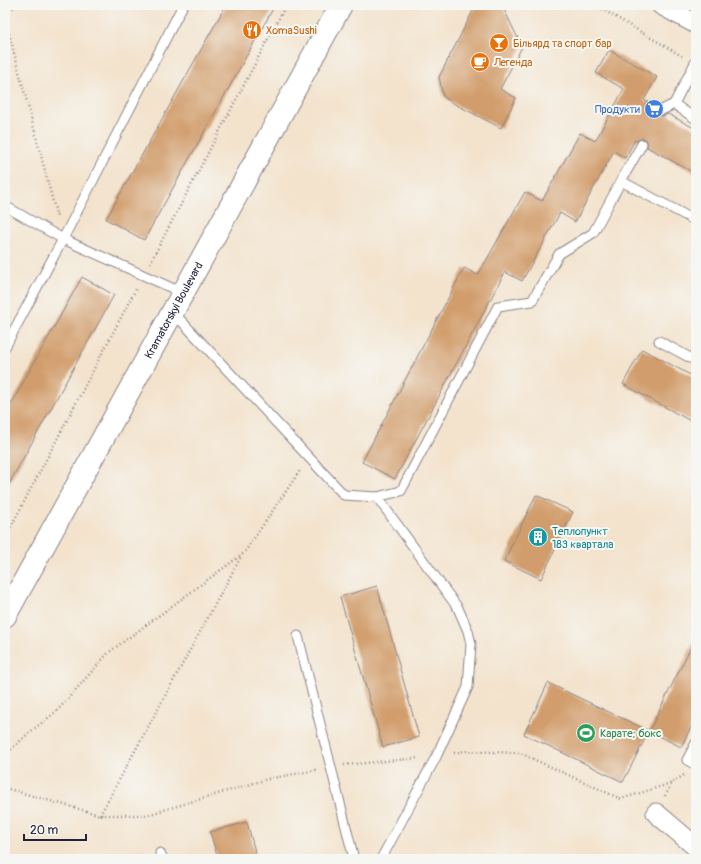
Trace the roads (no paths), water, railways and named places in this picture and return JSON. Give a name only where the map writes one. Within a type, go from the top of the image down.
[{"type":"street","name":"Kramatorskyi Boulevard","points":[[5,616],[184,293],[341,5]]},
{"type":"street","points":[[661,5],[696,24]]},
{"type":"street","points":[[656,813],[696,847]]},
{"type":"lane","points":[[5,347],[63,239],[183,5]]},
{"type":"lane","points":[[662,110],[674,104],[695,62]]},
{"type":"lane","points":[[674,104],[696,119]]},
{"type":"lane","points":[[173,312],[344,495],[377,497],[401,491],[498,306],[532,301],[559,254],[593,233],[642,144]]},
{"type":"lane","points":[[621,181],[696,220]]},
{"type":"lane","points":[[5,206],[63,239],[184,293]]},
{"type":"lane","points":[[659,341],[696,361]]},
{"type":"lane","points":[[377,497],[458,608],[468,630],[471,644],[468,687],[436,757],[381,859]]},
{"type":"lane","points":[[298,636],[354,859]]},
{"type":"lane","points":[[696,743],[687,760],[696,765]]},
{"type":"place","name":"XomaSushi","points":[[252,30]]},
{"type":"place","name":"Більярд та спорт бар","points":[[499,43]]},
{"type":"place","name":"Легенда","points":[[480,62]]},
{"type":"place","name":"Продукти","points":[[654,109]]},
{"type":"place","name":"Теплопункт 183 квартала","points":[[538,537]]},
{"type":"place","name":"Карате; бокс","points":[[586,733]]}]
